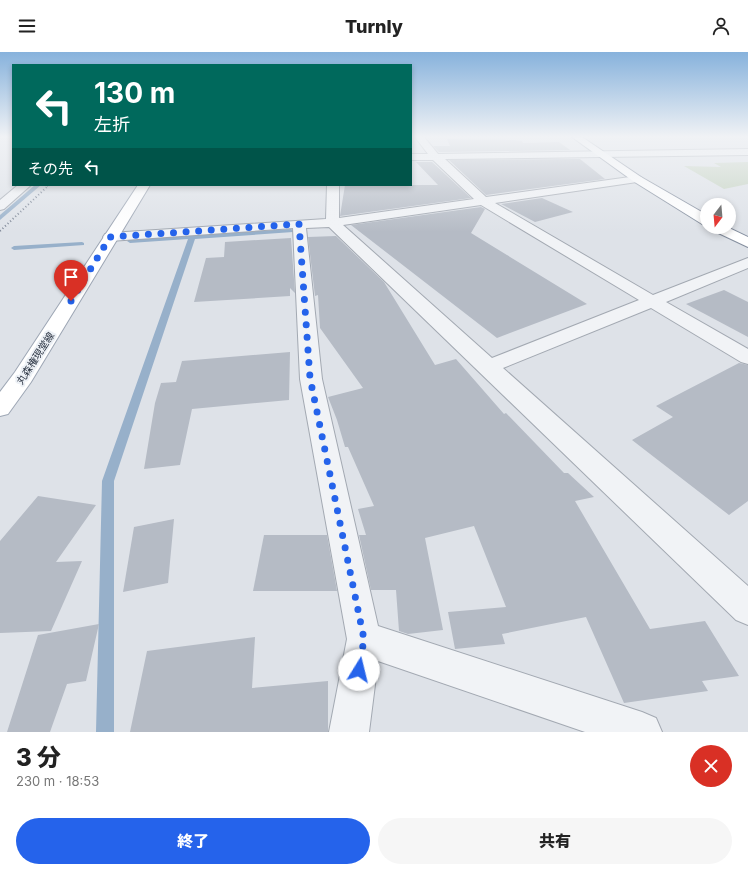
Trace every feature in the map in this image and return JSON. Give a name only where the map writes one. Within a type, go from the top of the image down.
[{"type":"main road","points":[[622,169],[700,217]]},
{"type":"main road","name":"丸森権現堂線","points":[[0,408],[23,377],[143,186]]},
{"type":"main road","points":[[731,234],[748,243]]},
{"type":"street","points":[[449,169],[483,201],[748,358]]},
{"type":"street","points":[[110,237],[332,223],[637,179]]},
{"type":"street","points":[[0,206],[24,186]]},
{"type":"street","points":[[333,186],[332,223],[748,608]]},
{"type":"street","points":[[299,224],[310,378],[364,639],[349,732]]},
{"type":"street","points":[[488,367],[748,263]]},
{"type":"street","points":[[364,639],[642,732]]},
{"type":"green space","points":[[689,169],[748,169],[748,184],[724,189]]},
{"type":"building","points":[[422,169],[439,169],[471,198],[340,216],[345,186],[438,185]]},
{"type":"building","points":[[458,169],[592,169],[605,179],[486,195]]},
{"type":"building","points":[[542,198],[573,212],[535,222],[501,204]]},
{"type":"building","points":[[481,207],[485,209],[471,233],[587,304],[497,338],[351,225]]},
{"type":"building","points":[[336,236],[384,282],[435,365],[456,359],[504,414],[506,413],[564,473],[568,473],[594,497],[575,501],[650,629],[705,621],[739,676],[702,681],[708,691],[624,703],[586,617],[502,634],[505,644],[455,649],[448,612],[506,607],[474,526],[425,538],[443,630],[408,634],[399,631],[396,590],[371,590],[359,535],[366,535],[358,509],[374,506],[348,447],[345,447],[328,397],[363,388],[320,328],[318,295],[315,296],[308,237]]},
{"type":"building","points":[[291,238],[295,293],[290,288],[290,296],[194,302],[206,258],[224,257],[225,242]]},
{"type":"building","points":[[724,290],[748,302],[748,337],[686,304]]},
{"type":"building","points":[[290,352],[289,400],[192,409],[180,465],[144,469],[155,403],[161,383],[176,382],[182,361]]},
{"type":"building","points":[[739,363],[748,365],[748,501],[729,515],[632,440],[673,417],[656,406]]},
{"type":"building","points":[[38,496],[96,505],[56,562],[82,561],[51,631],[0,633],[0,541]]},
{"type":"building","points":[[174,519],[168,583],[123,592],[134,527]]},
{"type":"building","points":[[264,535],[327,535],[337,591],[253,591]]},
{"type":"building","points":[[99,624],[86,681],[67,684],[50,732],[7,732],[38,635]]},
{"type":"building","points":[[255,637],[252,688],[328,681],[328,732],[130,732],[147,651]]},
{"type":"waterway","points":[[0,218],[37,186]]},
{"type":"waterway","points":[[192,237],[291,231]]},
{"type":"waterway","points":[[105,732],[108,481],[192,237]]},
{"type":"waterway","points":[[130,241],[192,237]]},
{"type":"waterway","points":[[14,248],[82,244]]},
{"type":"railway","points":[[0,231],[48,186]]},
{"type":"route","points":[[71,301],[110,237],[299,224],[310,378],[364,639],[359,670]]}]
